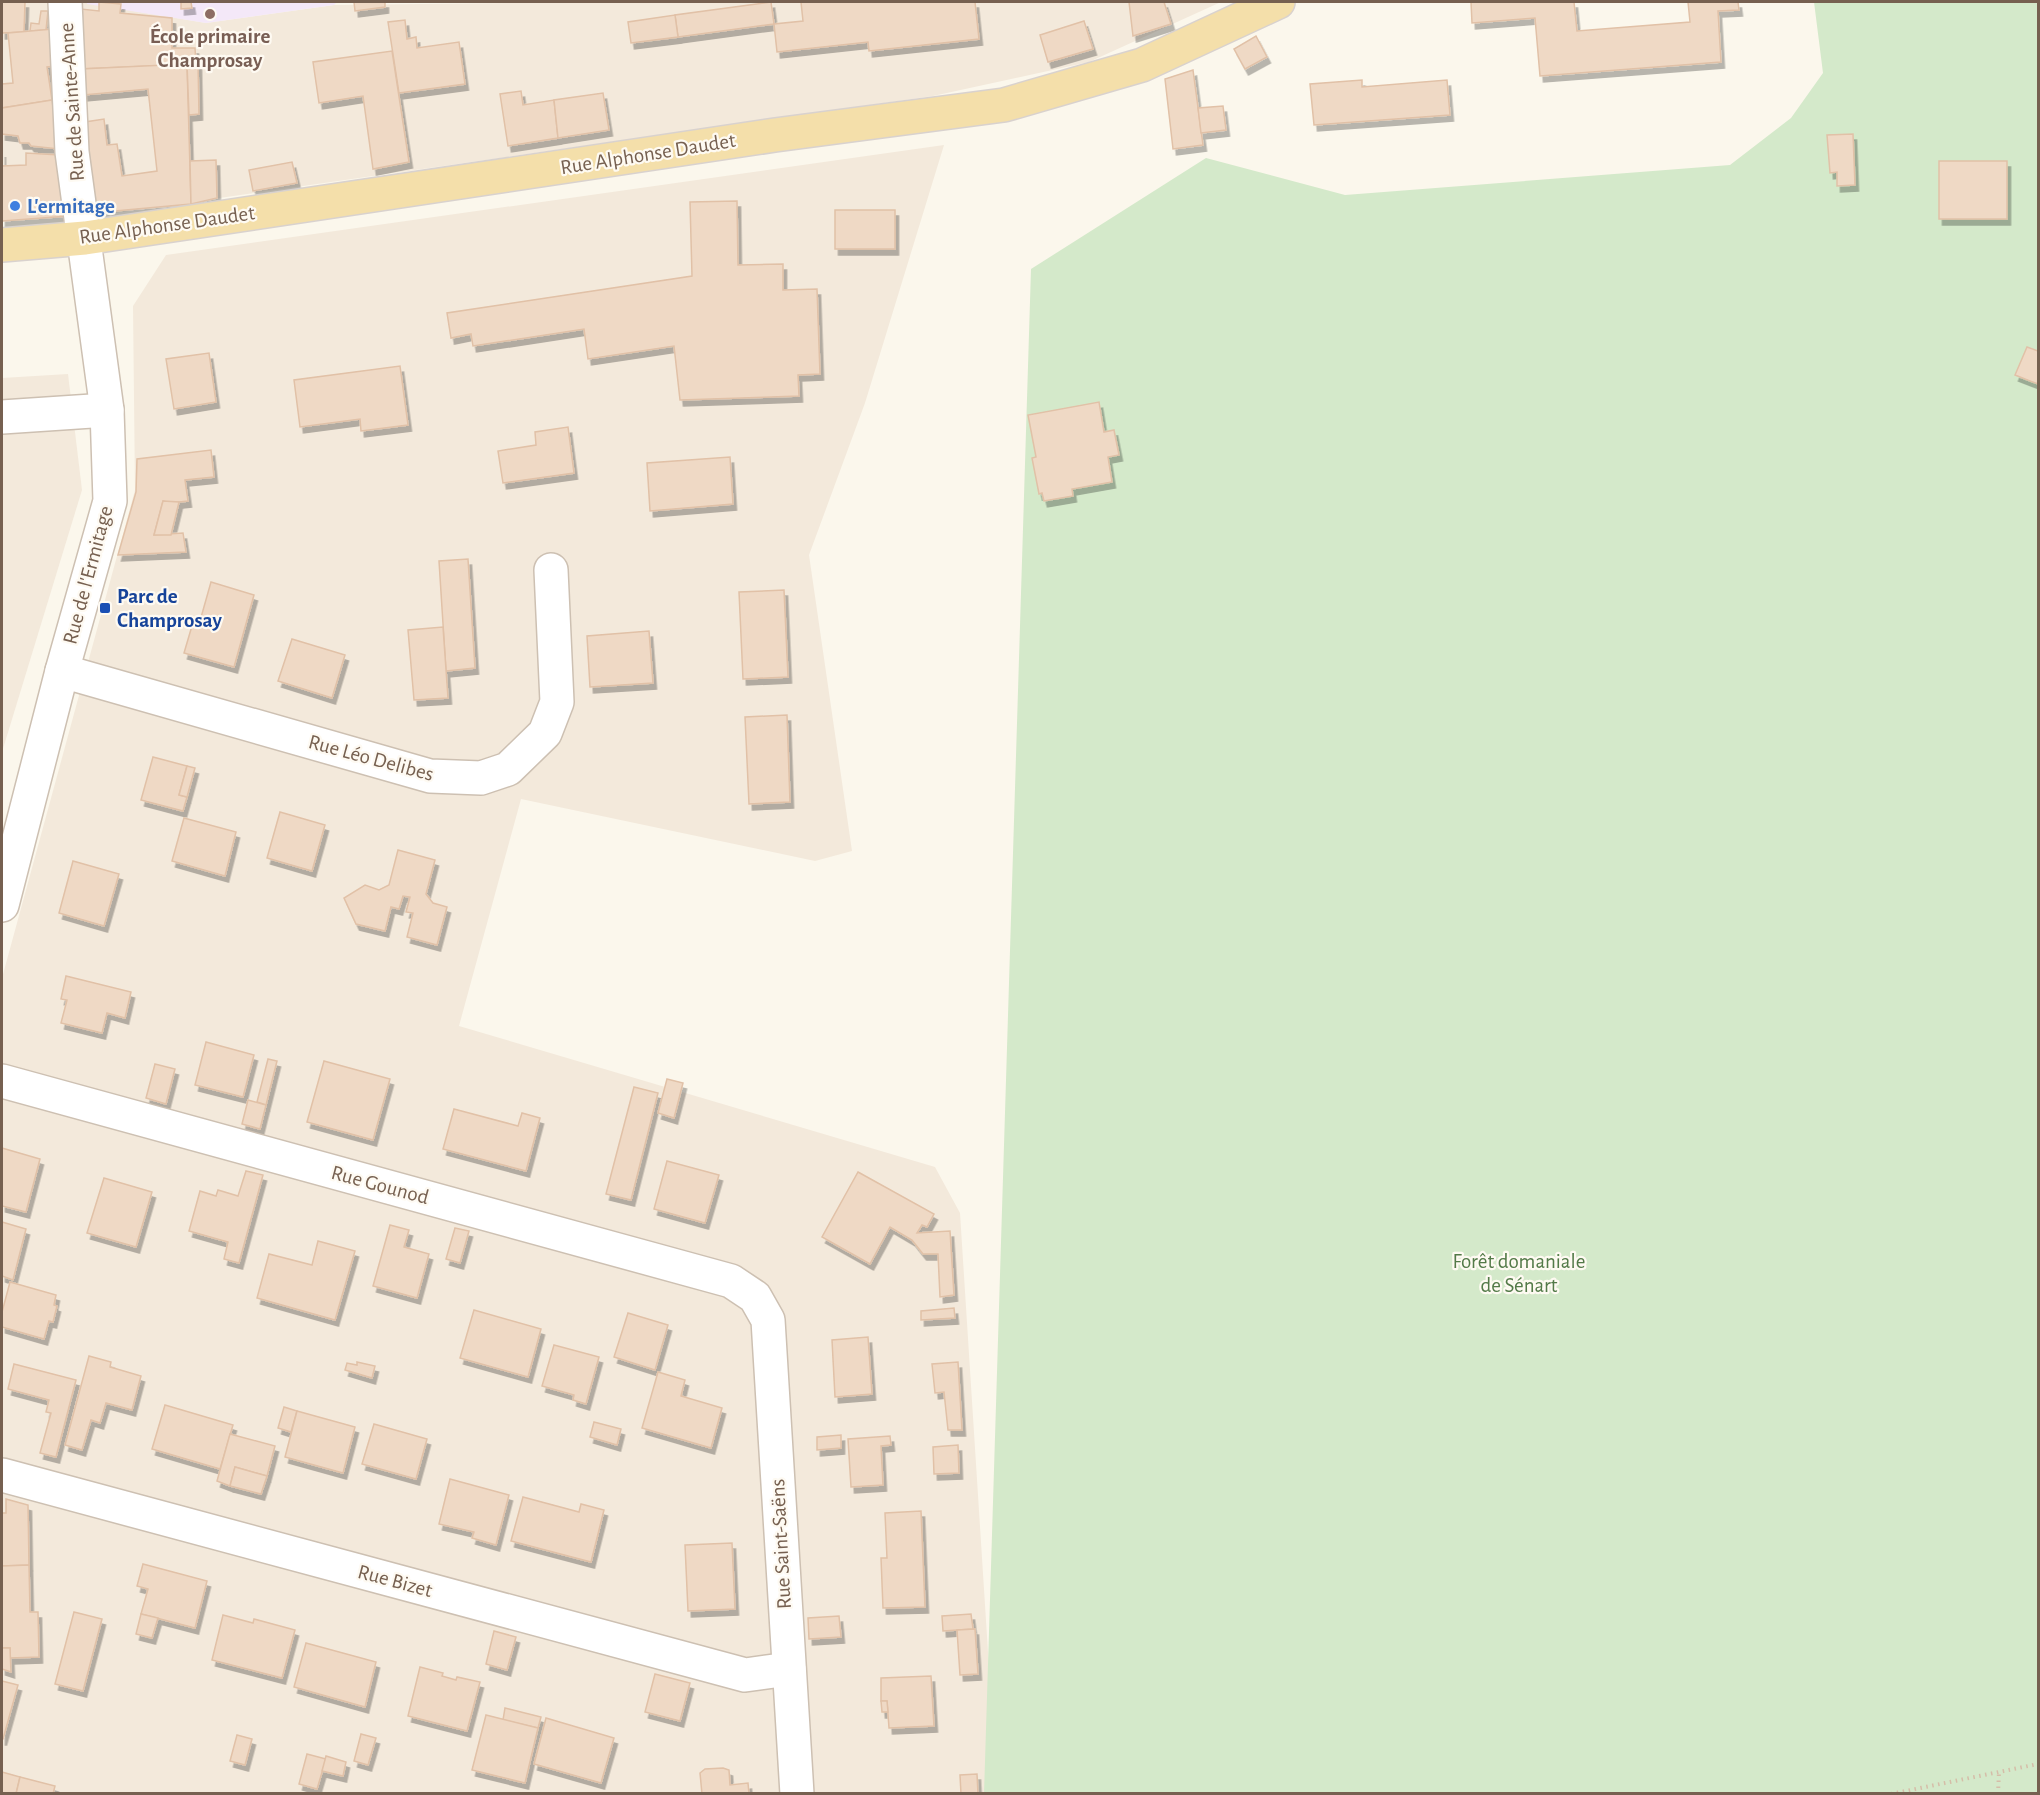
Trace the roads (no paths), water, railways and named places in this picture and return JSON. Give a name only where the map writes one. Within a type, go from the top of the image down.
[{"type":"main road","name":"Rue Alphonse Daudet","points":[[2,246],[85,238],[775,135],[1004,105],[1142,65],[1278,2]]},
{"type":"street","name":"Rue de Sainte-Anne","points":[[65,2],[72,152],[85,238]]},
{"type":"street","name":"Rue de l'Ermitage","points":[[2,905],[62,671],[110,501],[107,410],[85,238]]},
{"type":"street","points":[[2,417],[107,410]]},
{"type":"street","name":"Rue Léo Delibes","points":[[62,671],[430,776],[481,778],[508,769],[545,733],[557,702],[551,570]]},
{"type":"street","name":"Rue Gounod","points":[[2,1081],[731,1281],[755,1297]]},
{"type":"street","name":"Rue Saint-Saëns","points":[[755,1297],[768,1320],[796,1794]]},
{"type":"street","name":"Rue Bizet","points":[[2,1475],[745,1675],[789,1669]]},
{"type":"place","name":"École primaire Champrosay","points":[[210,14]]},
{"type":"place","name":"L'ermitage","points":[[15,206]]},
{"type":"place","name":"Parc de Champrosay","points":[[105,608]]},
{"type":"park label","name":"Forêt domaniale de Sénart","points":[[1519,1273]]}]
